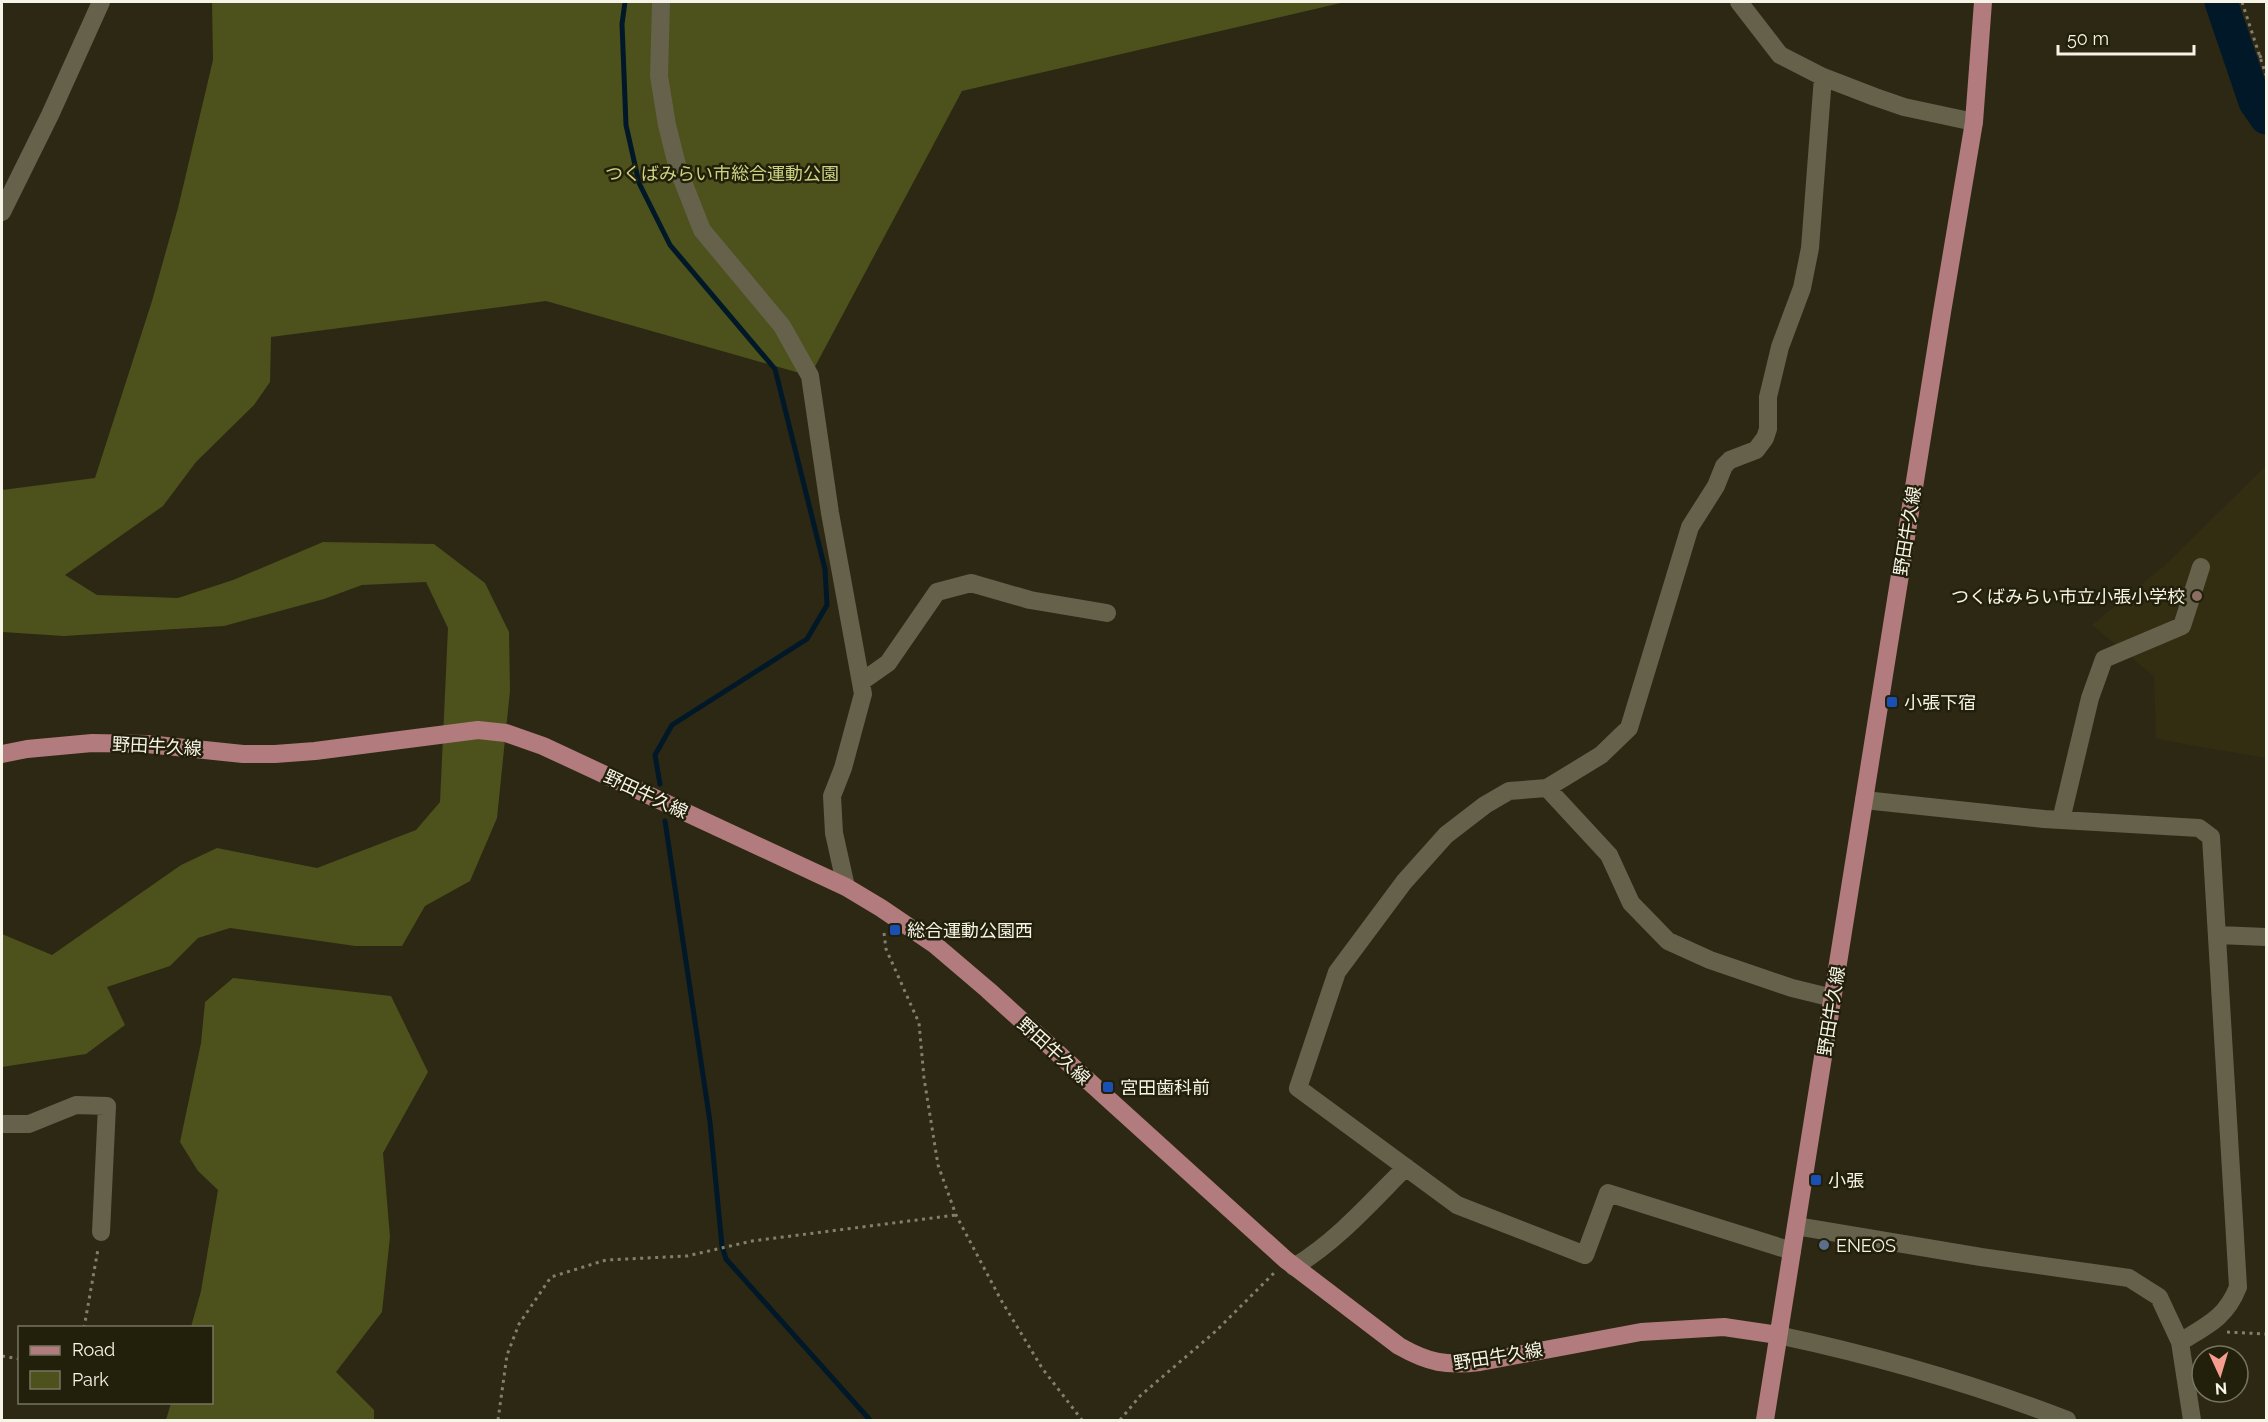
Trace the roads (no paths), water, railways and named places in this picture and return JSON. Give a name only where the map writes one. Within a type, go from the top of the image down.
[{"type":"main road","name":"野田牛久線","points":[[2,754],[27,748],[92,743],[147,744],[243,754],[275,754],[315,751],[478,729],[506,733],[543,746],[846,887],[934,944],[1290,1263],[1399,1346],[1415,1355],[1436,1363],[1454,1365],[1641,1332],[1684,1328],[1724,1327],[1778,1335],[1974,122],[1983,2]]},
{"type":"main road","points":[[1765,1420],[1778,1335]]},
{"type":"street","points":[[2,212],[50,115],[101,2]]},
{"type":"street","points":[[661,2],[659,76],[667,125],[678,169],[702,230],[782,326],[810,376],[830,513],[863,694],[843,768],[832,796],[834,833],[846,887]]},
{"type":"street","points":[[1739,2],[1780,55],[1823,77],[1904,107],[1974,122]]},
{"type":"street","points":[[1792,1251],[1608,1193],[1585,1255],[1457,1205],[1298,1088],[1337,972],[1404,882],[1446,835],[1485,805],[1509,791],[1546,788],[1601,755],[1629,728],[1690,527],[1696,514],[1716,486],[1724,466],[1730,460],[1756,450],[1765,438],[1768,429],[1768,397],[1780,347],[1802,288],[1809,248],[1823,77]]},
{"type":"street","points":[[2061,820],[2090,698],[2104,659],[2182,626],[2201,567]]},
{"type":"street","points":[[861,682],[888,663],[937,592],[971,583],[1030,600],[1107,613]]},
{"type":"street","points":[[1546,788],[1610,855],[1631,903],[1668,941],[1710,960],[1761,978],[1833,998]]},
{"type":"street","points":[[1864,800],[2061,820],[2199,828],[2211,837],[2238,1287],[2232,1302],[2222,1316],[2180,1342]]},
{"type":"street","points":[[2218,935],[2266,937]]},
{"type":"street","points":[[2,1124],[29,1124],[76,1105],[107,1106],[101,1232]]},
{"type":"street","points":[[1290,1263],[1321,1251],[1350,1225],[1406,1167]]},
{"type":"street","points":[[1796,1226],[2129,1278],[2159,1297],[2180,1342],[2192,1420]]},
{"type":"street","points":[[1778,1335],[1974,1386],[2067,1420]]},
{"type":"waterway","points":[[625,2],[622,24],[626,125],[639,183],[670,245],[775,369],[825,569],[827,605],[807,639],[672,725],[655,755],[660,784]]},
{"type":"waterway","points":[[2221,2],[2255,102],[2266,118]]},
{"type":"waterway","points":[[665,821],[710,1122],[722,1246],[726,1259],[870,1420]]},
{"type":"place","name":"つくばみらい市立小張小学校","points":[[2197,596]]},
{"type":"place","name":"小張下宿","points":[[1892,702]]},
{"type":"place","name":"総合運動公園西","points":[[895,930]]},
{"type":"place","name":"宮田歯科前","points":[[1108,1087]]},
{"type":"place","name":"小張","points":[[1816,1180]]},
{"type":"place","name":"ENEOS","points":[[1824,1245]]},
{"type":"park label","name":"つくばみらい市総合運動公園","points":[[722,173]]}]
